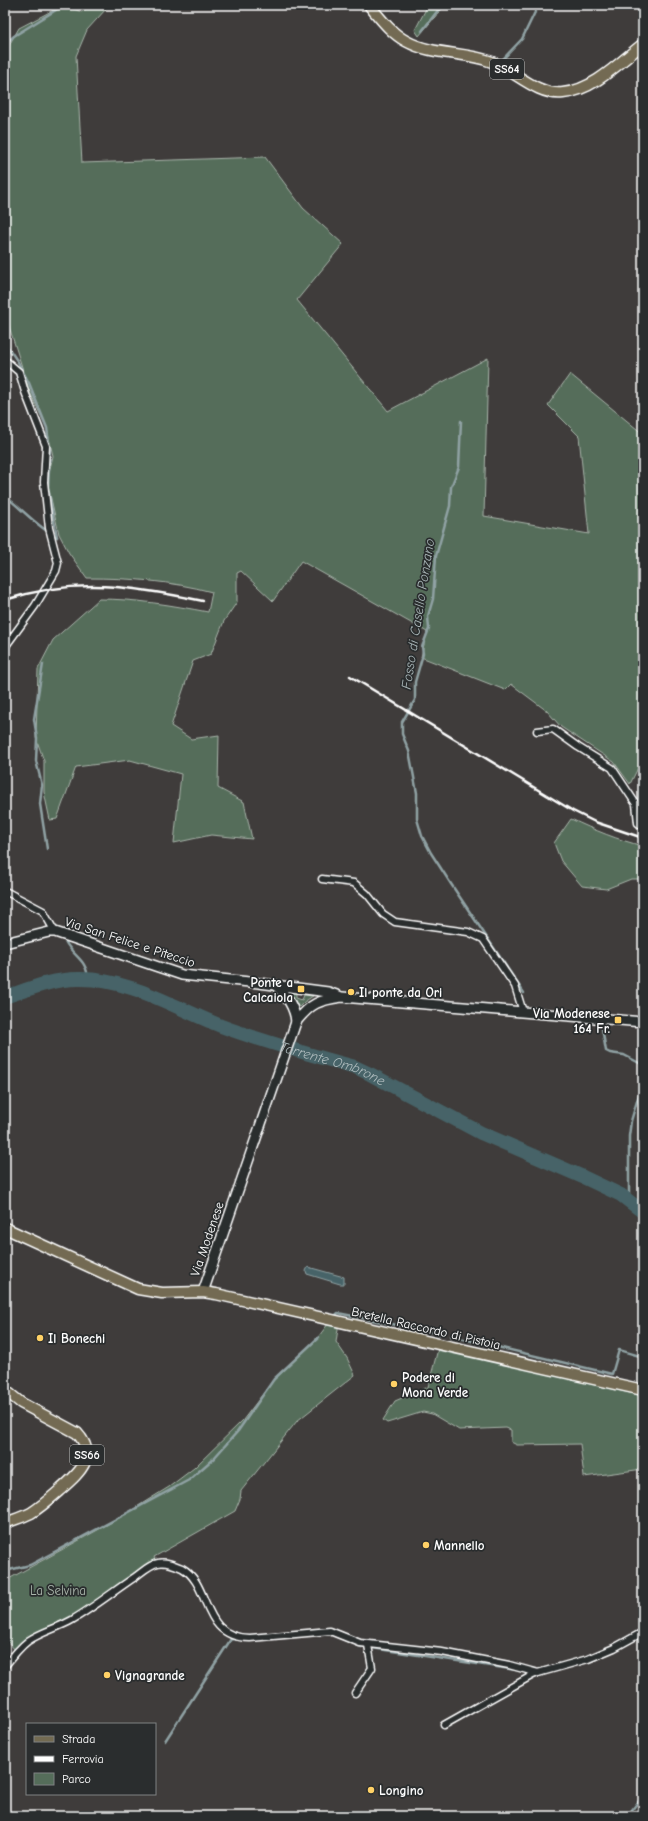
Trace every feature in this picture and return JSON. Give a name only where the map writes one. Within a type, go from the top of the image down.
[{"type":"main road","name":"SS64","points":[[370,5],[391,29],[404,40],[418,47],[436,52],[474,56],[492,62],[539,88],[562,94],[587,86],[643,44]]},
{"type":"main road","name":"Via Modenese","points":[[5,1228],[138,1289],[162,1293],[202,1292]]},
{"type":"main road","name":"Bretella Raccordo di Pistoia","points":[[202,1292],[643,1390]]},
{"type":"main road","name":"SS66","points":[[5,1390],[21,1403],[77,1433],[84,1440],[87,1452],[85,1465],[53,1496],[31,1513],[5,1523]]},
{"type":"street","points":[[5,360],[19,372],[25,392],[46,446],[44,482],[49,528],[58,563],[56,571],[35,606],[5,647]]},
{"type":"street","points":[[537,731],[553,728],[578,748],[612,768],[636,804],[638,823],[643,827]]},
{"type":"street","points":[[322,879],[354,883],[367,894],[383,914],[395,922],[468,932],[483,939],[515,986],[523,1012]]},
{"type":"street","points":[[5,891],[43,911],[55,932]]},
{"type":"street","name":"Via San Felice e Piteccio","points":[[5,943],[49,932],[55,932],[182,975],[328,992],[342,997]]},
{"type":"street","points":[[276,985],[294,1012],[296,1022]]},
{"type":"street","points":[[296,1022],[305,1010],[314,1003],[342,997],[643,1022]]},
{"type":"street","name":"Via Modenese","points":[[202,1292],[296,1022]]},
{"type":"street","points":[[5,1666],[16,1652],[33,1638],[73,1619],[149,1568],[162,1562],[178,1566],[191,1575],[213,1618],[224,1631],[232,1636],[250,1638],[326,1630],[334,1632],[355,1642],[368,1645],[442,1652],[509,1665],[538,1673]]},
{"type":"street","points":[[444,1725],[533,1674],[588,1659],[614,1648],[643,1632]]},
{"type":"street","points":[[355,1693],[372,1668],[368,1645]]},
{"type":"green space","points":[[63,5],[82,12],[90,5],[102,5],[106,9],[87,30],[76,56],[82,163],[265,157],[303,208],[343,244],[297,300],[388,411],[488,358],[484,516],[589,534],[579,436],[548,405],[570,374],[643,434],[643,758],[630,784],[614,762],[561,727],[547,711],[511,684],[505,690],[421,657],[427,632],[301,561],[273,601],[241,571],[237,573],[237,602],[224,621],[211,654],[193,661],[171,726],[191,739],[219,735],[218,788],[244,802],[252,839],[211,835],[174,843],[181,774],[130,760],[76,767],[57,819],[50,820],[44,792],[44,761],[36,738],[38,669],[53,640],[99,599],[154,603],[208,612],[212,592],[181,585],[150,581],[87,578],[69,553],[59,534],[47,481],[53,456],[47,429],[30,392],[5,314],[5,52],[19,28]]},
{"type":"green space","points":[[428,5],[446,5],[419,36],[415,30]]},
{"type":"green space","points":[[571,819],[624,841],[643,846],[643,879],[631,879],[606,889],[582,886],[561,861],[554,843]]},
{"type":"green space","points":[[290,993],[296,993],[296,998],[302,1000],[304,995],[313,996],[297,1009]]},
{"type":"green space","name":"La Selvina","points":[[331,1320],[339,1322],[336,1342],[347,1358],[355,1375],[297,1421],[241,1491],[240,1499],[235,1511],[154,1557],[157,1563],[73,1619],[36,1637],[16,1651],[7,1641],[5,1642],[5,1581],[114,1521],[169,1487],[194,1468],[243,1420],[272,1382],[316,1340]]},
{"type":"green space","points":[[438,1349],[643,1396],[643,1469],[584,1477],[580,1444],[517,1445],[511,1442],[511,1430],[506,1428],[459,1430],[432,1414],[423,1412],[387,1423],[383,1420],[395,1401],[428,1387]]},
{"type":"water","points":[[308,1267],[344,1277],[344,1284],[307,1274],[306,1271]]},
{"type":"waterway","points":[[5,44],[14,36],[64,5]]},
{"type":"waterway","points":[[422,31],[442,5]]},
{"type":"waterway","points":[[503,59],[522,39],[537,8],[540,5]]},
{"type":"waterway","points":[[5,343],[18,362],[29,383],[47,428],[50,452],[48,488],[57,537]]},
{"type":"waterway","name":"Fosso di Casello Ponzano","points":[[461,421],[459,467],[451,487],[450,506],[436,556],[433,599],[428,616],[429,629],[422,647],[423,654],[415,682],[415,700],[402,722],[402,734],[409,751],[417,793],[417,819],[422,836],[451,884],[524,993]]},
{"type":"waterway","points":[[5,496],[38,524],[57,537]]},
{"type":"waterway","points":[[43,664],[34,719],[37,738],[36,761],[42,785],[40,804],[47,849]]},
{"type":"waterway","points":[[65,941],[83,963],[88,979]]},
{"type":"waterway","name":"Torrente Ombrone","points":[[5,997],[41,985],[69,979],[97,980],[115,983],[134,989],[237,1032],[355,1067],[481,1133],[621,1195],[643,1212]]},
{"type":"waterway","name":"Fosso di Casello Ponzano","points":[[601,1022],[606,1051],[624,1055],[643,1065]]},
{"type":"waterway","name":"Fosso di Casello Ponzano","points":[[629,1202],[629,1136],[631,1121],[643,1081]]},
{"type":"waterway","points":[[335,1316],[338,1313],[441,1334]]},
{"type":"waterway","points":[[451,1336],[612,1374],[619,1350],[643,1357]]},
{"type":"waterway","points":[[5,1571],[30,1565],[189,1480],[214,1458],[238,1431],[274,1379],[319,1337]]},
{"type":"waterway","points":[[165,1741],[231,1639],[248,1640]]},
{"type":"waterway","points":[[345,1640],[362,1647]]},
{"type":"waterway","points":[[372,1648],[516,1670]]},
{"type":"waterway","points":[[627,1816],[643,1796]]},
{"type":"waterway","points":[[634,1816],[643,1805]]},
{"type":"railway","points":[[5,600],[56,588],[104,586],[152,591],[203,601]]},
{"type":"railway","points":[[350,676],[573,811],[595,822],[643,838]]},
{"type":"place","name":"Ponte a Calcaiola","points":[[301,989]]},
{"type":"place","name":"Il ponte da Ori","points":[[351,992]]},
{"type":"place","name":"Via Modenese 164 Fr.","points":[[618,1020]]},
{"type":"place","name":"Il Bonechi","points":[[40,1338]]},
{"type":"place","name":"Podere di Mona Verde","points":[[394,1384]]},
{"type":"place","name":"Mannello","points":[[426,1545]]},
{"type":"place","name":"Vignagrande","points":[[107,1675]]},
{"type":"place","name":"Longino","points":[[371,1790]]}]
